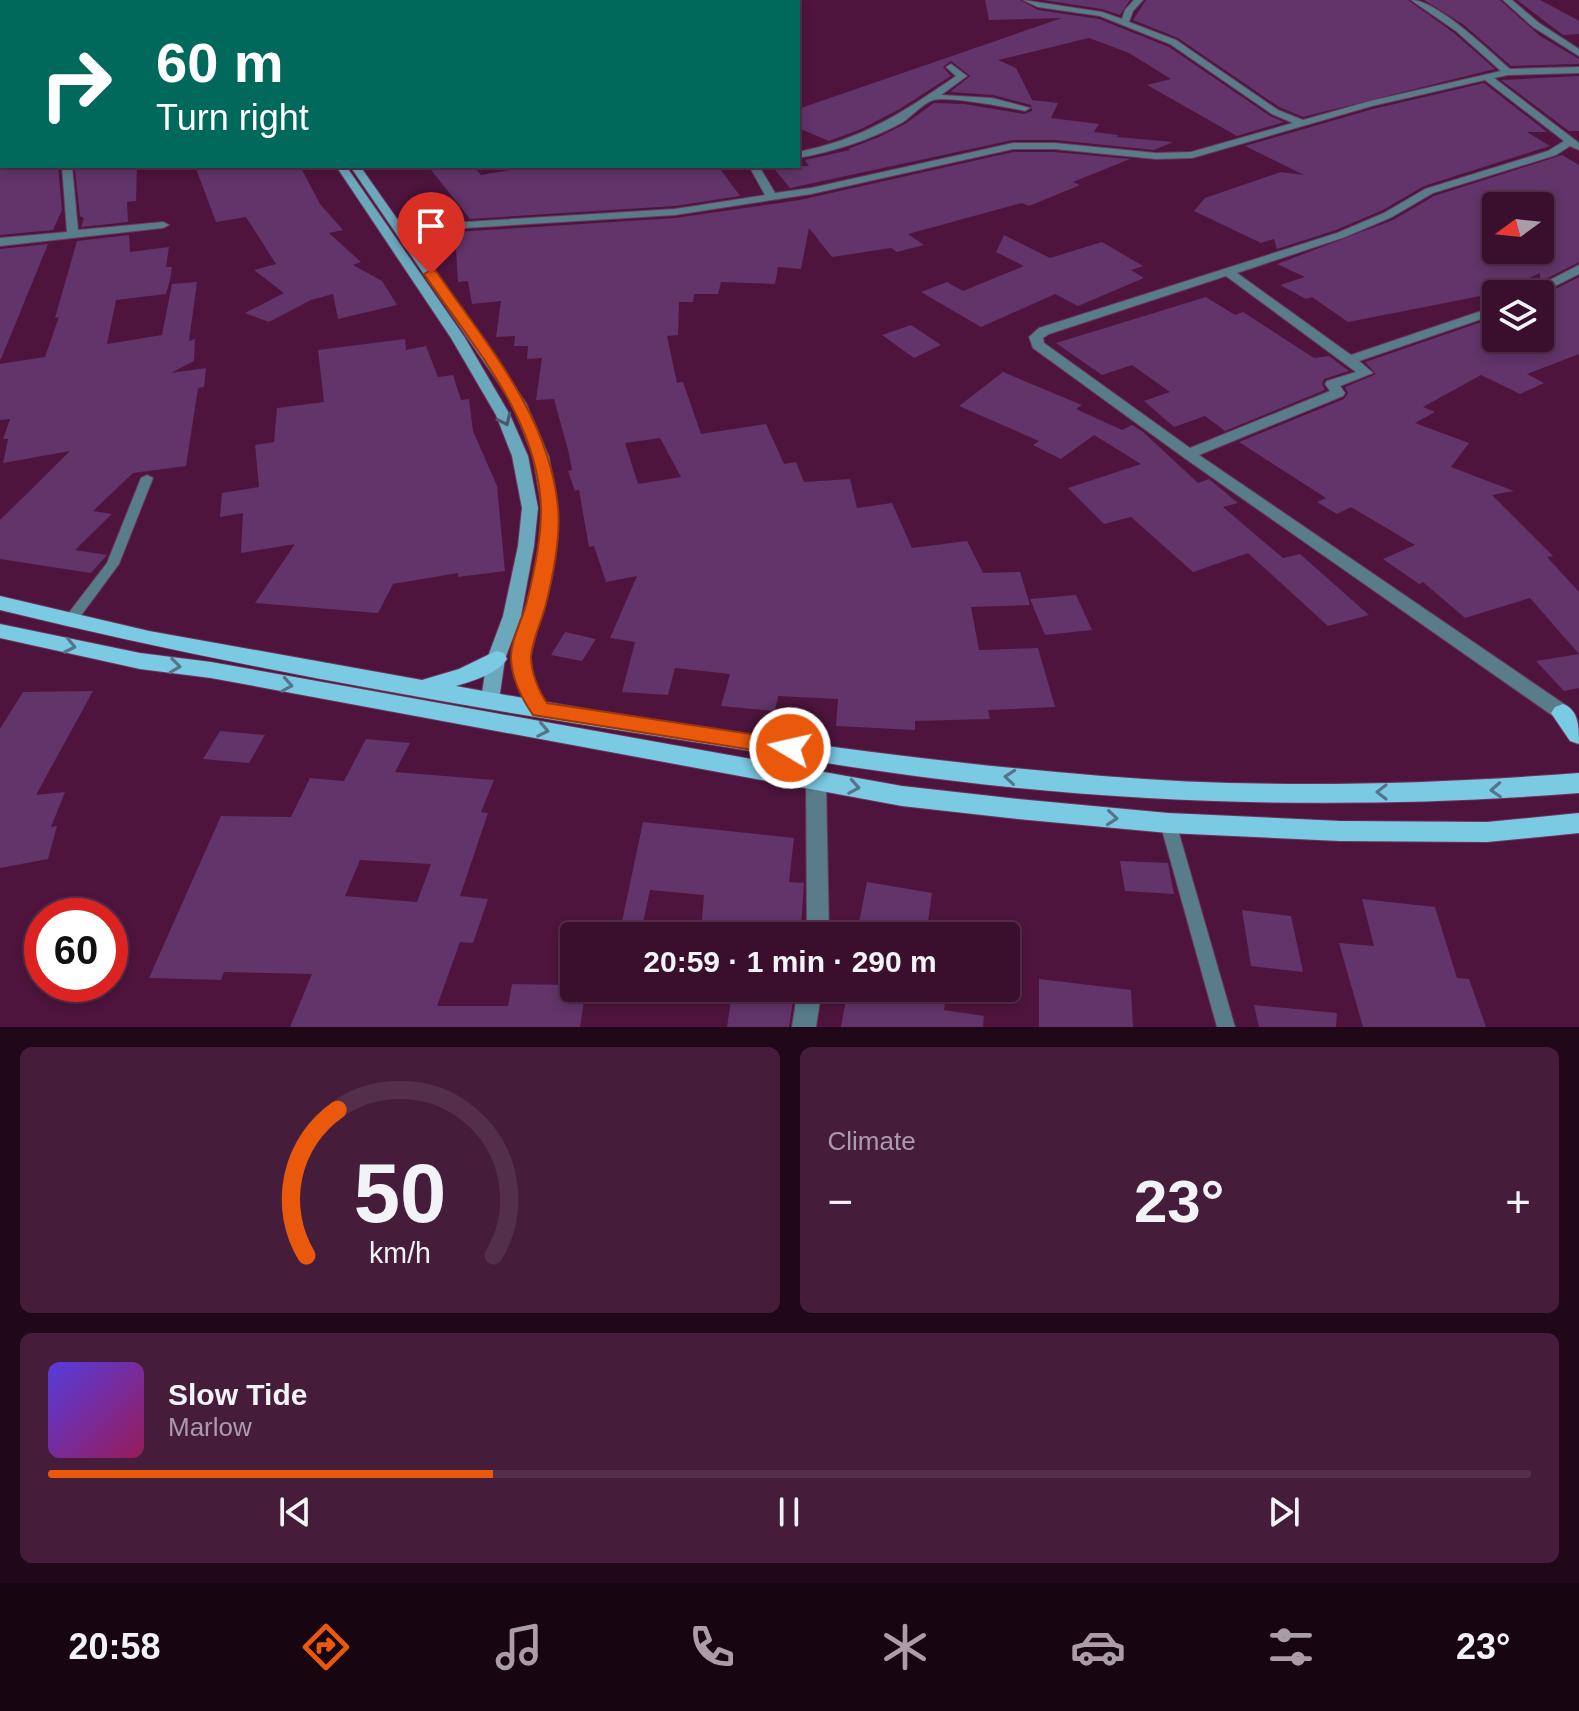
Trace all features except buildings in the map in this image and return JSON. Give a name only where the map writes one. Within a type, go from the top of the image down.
[{"type":"main road","points":[[342,168],[458,338],[503,415],[520,456],[530,508],[526,546],[512,616],[496,659],[490,700]]},
{"type":"main road","points":[[356,168],[519,403],[541,457],[548,482],[544,571],[521,658],[529,693],[540,710]]},
{"type":"main road","points":[[0,603],[149,639],[207,660],[916,797],[1168,823],[1340,831],[1487,832],[1569,824]]},
{"type":"main road","points":[[0,631],[140,661],[207,660],[423,688],[540,710],[946,771],[1091,785],[1210,791],[1460,792],[1579,783]]},
{"type":"main road","points":[[423,688],[467,675],[496,659]]},
{"type":"main road","points":[[1571,717],[1579,735]]},
{"type":"street","points":[[1027,0],[1038,5],[1125,21],[1145,33],[1186,48],[1250,96],[1275,112],[1302,123]]},
{"type":"street","points":[[1125,21],[1129,10],[1139,0]]},
{"type":"street","points":[[1415,0],[1459,29],[1508,72]]},
{"type":"street","points":[[1507,0],[1536,25],[1579,53]]},
{"type":"street","points":[[800,154],[853,141],[900,119],[962,76],[951,67]]},
{"type":"street","points":[[400,229],[637,215],[772,197],[1013,146],[1055,146],[1156,156],[1192,155],[1302,123],[1508,72],[1579,70]]},
{"type":"street","points":[[1488,78],[1575,145]]},
{"type":"street","points":[[931,97],[992,101],[1025,108]]},
{"type":"street","points":[[1571,717],[1188,454],[1038,345],[1036,337],[1044,331],[1341,235],[1388,215],[1429,191],[1575,145]]},
{"type":"street","points":[[67,168],[73,234]]},
{"type":"street","points":[[755,168],[772,197]]},
{"type":"street","points":[[0,242],[163,225]]},
{"type":"street","points":[[1554,282],[1579,269]]},
{"type":"street","points":[[1188,454],[1338,393],[1332,384],[1366,373],[1229,273]]},
{"type":"street","points":[[1350,360],[1482,315]]},
{"type":"street","points":[[816,780],[818,922]]},
{"type":"street","points":[[804,1027],[808,1002]]},
{"type":"lane","points":[[69,622],[113,564],[147,478]]},
{"type":"lane","points":[[1168,823],[1226,1027]]},
{"type":"route","points":[[431,274],[519,403],[530,424],[548,482],[550,510],[544,571],[521,658],[523,677],[540,710],[790,748]]}]
